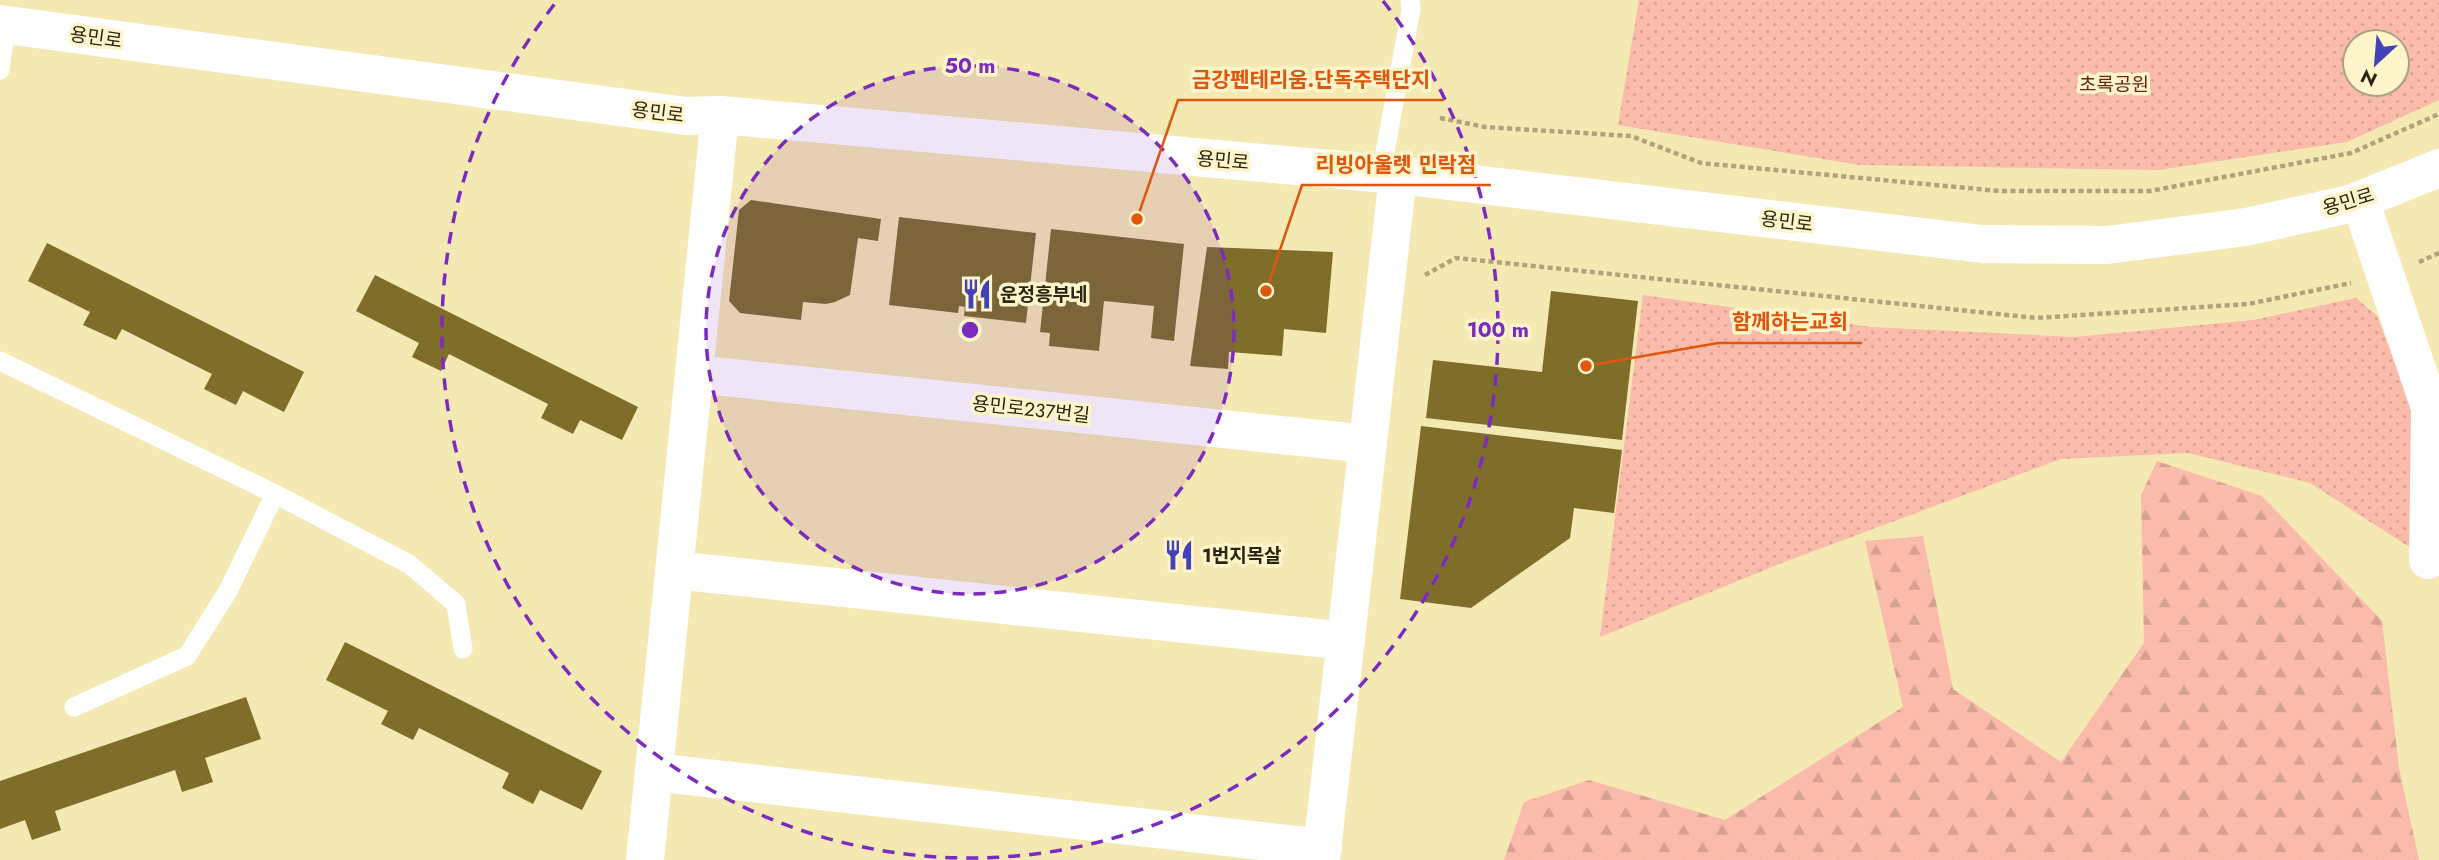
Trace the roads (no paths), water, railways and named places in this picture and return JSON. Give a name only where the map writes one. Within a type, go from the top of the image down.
[{"type":"street","name":"용민로","points":[[5,17],[686,116],[720,115],[1389,175],[1982,244],[2107,245],[2246,227],[2360,200],[2439,168]]},
{"type":"street","points":[[645,860],[720,115]]},
{"type":"street","points":[[654,772],[1322,854],[1368,444],[1389,175]]},
{"type":"street","points":[[2360,200],[2430,408],[2428,560]]},
{"type":"street","name":"용민로237번길","points":[[694,374],[1368,444]]},
{"type":"street","points":[[674,570],[1346,641]]},
{"type":"lane","points":[[1389,175],[1411,10],[1410,0]]},
{"type":"lane","points":[[0,70],[5,17]]},
{"type":"lane","points":[[0,361],[275,494],[408,564],[456,604],[463,649]]},
{"type":"lane","points":[[74,707],[187,656],[228,591],[275,494]]},
{"type":"place","name":"금강펜테리움.단독주택단지","points":[[1137,219]]},
{"type":"place","name":"리빙아울렛 민락점","points":[[1266,291]]},
{"type":"place","name":"운정흥부네","points":[[977,294]]},
{"type":"place","name":"함께하는교회","points":[[1586,366]]},
{"type":"place","name":"1번지목살","points":[[1179,555]]},
{"type":"park label","name":"초록공원","points":[[2114,84]]}]
